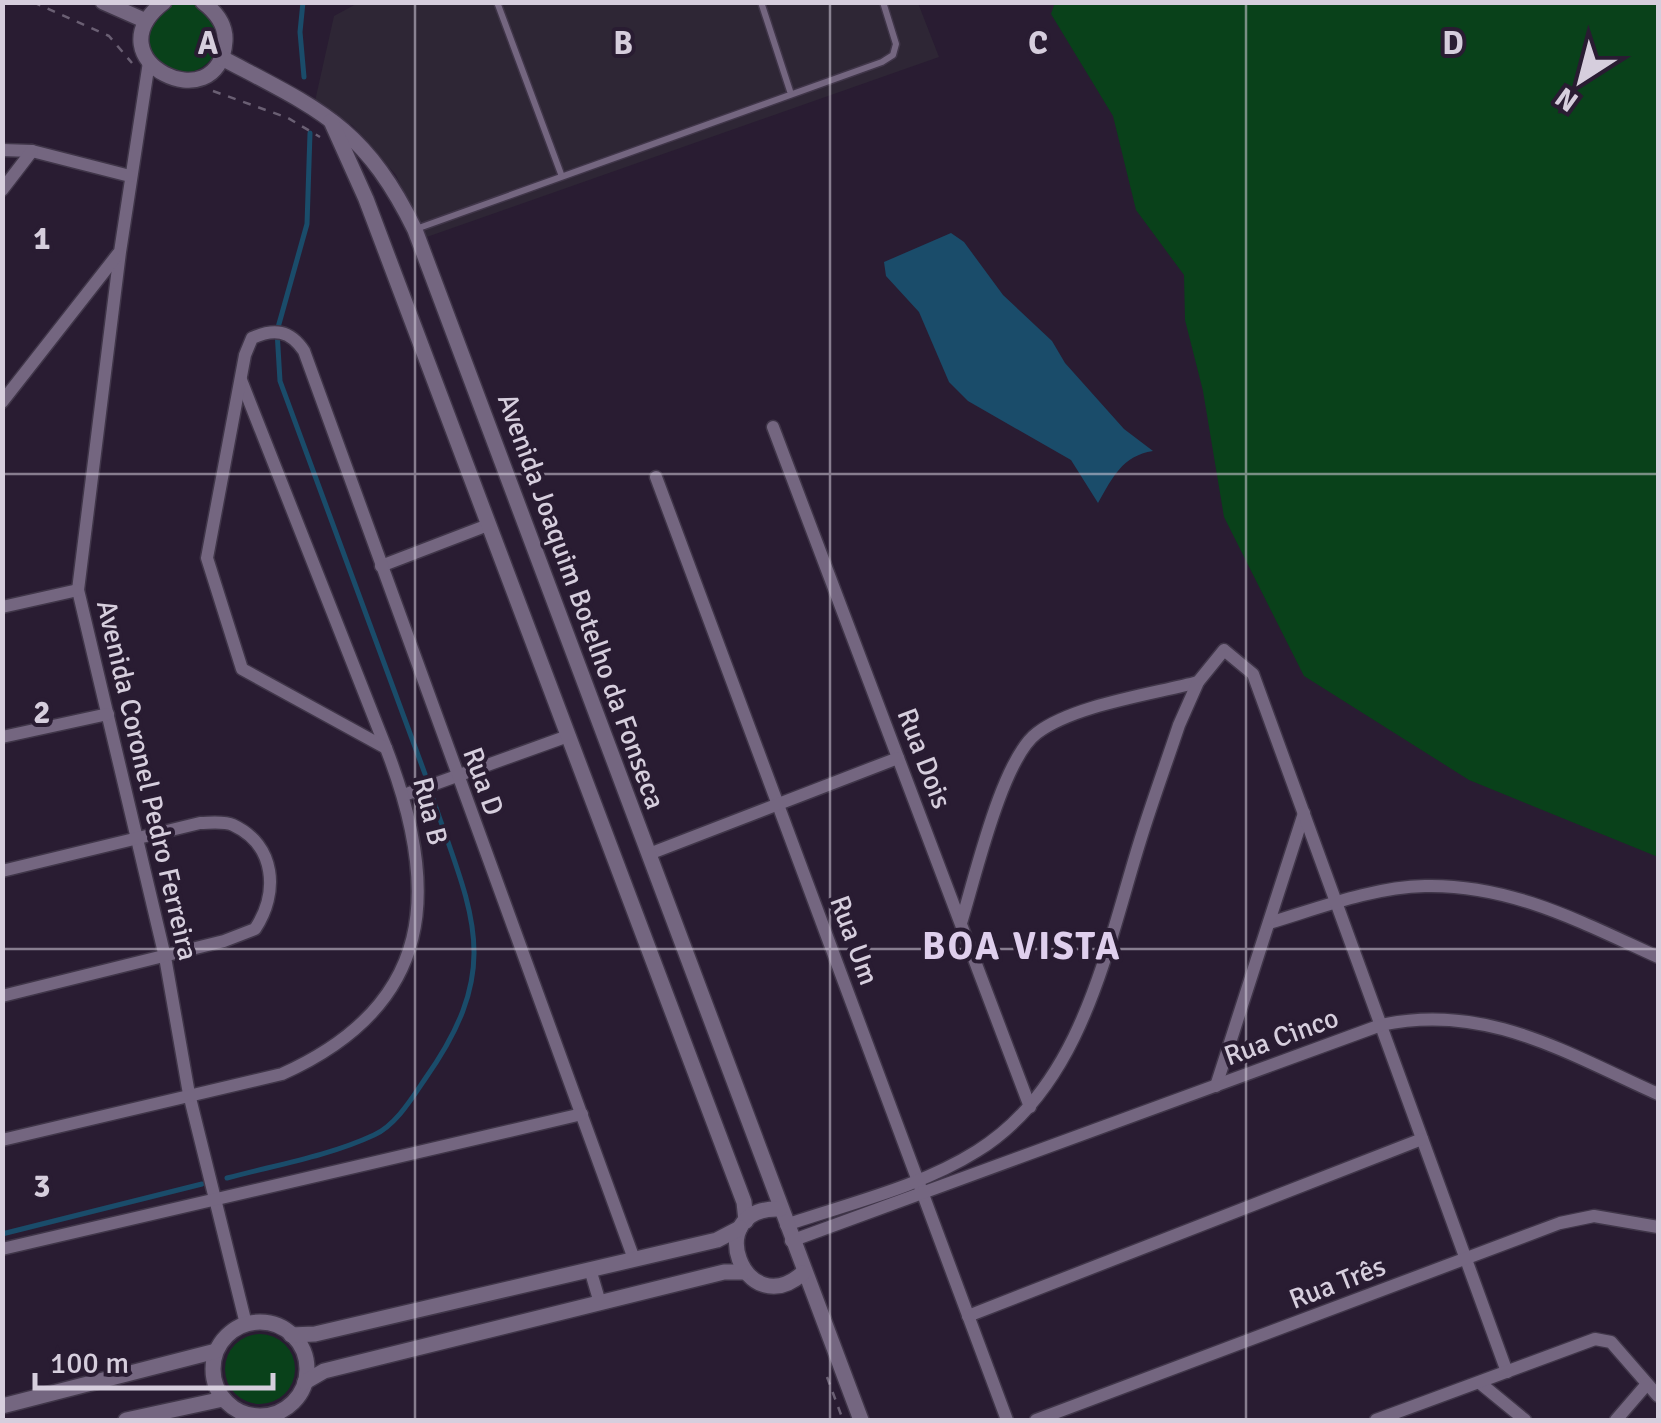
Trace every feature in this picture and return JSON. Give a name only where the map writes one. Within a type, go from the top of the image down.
[{"type":"street","points":[[103,2],[146,21]]},
{"type":"street","points":[[164,2],[146,21],[143,49],[149,62],[168,78],[180,82],[205,76],[222,58],[225,32],[221,20],[203,2]]},
{"type":"street","name":"Avenida Joaquim Botelho da Fonseca","points":[[222,58],[348,130],[389,177],[415,230],[786,1225]]},
{"type":"street","name":"Avenida Coronel Pedro Ferreira","points":[[149,62],[130,176],[78,590],[165,957],[189,1094],[246,1324]]},
{"type":"street","points":[[330,120],[366,200],[744,1202],[736,1256],[745,1272],[760,1283],[779,1285],[803,1272]]},
{"type":"street","points":[[2,150],[32,152],[130,176]]},
{"type":"street","points":[[2,190],[32,152]]},
{"type":"street","points":[[2,402],[120,252]]},
{"type":"street","name":"Rua B","points":[[2,1140],[282,1074],[334,1048],[359,1028],[399,976],[415,934],[419,854],[404,795],[386,748],[254,678],[234,658],[207,558],[240,378],[252,338],[277,330]]},
{"type":"street","name":"Rua D","points":[[277,330],[296,338],[304,351],[455,777],[634,1259]]},
{"type":"street","points":[[240,378],[386,748]]},
{"type":"street","name":"Rua Dois","points":[[773,427],[1030,1107]]},
{"type":"street","name":"Rua Um","points":[[656,477],[1007,1420]]},
{"type":"street","points":[[380,566],[488,524]]},
{"type":"street","points":[[2,607],[78,590]]},
{"type":"street","points":[[786,1225],[920,1187],[979,1150],[1030,1107],[1060,1064],[1087,1008],[1168,758],[1198,682],[1224,650],[1253,674],[1507,1372]]},
{"type":"street","points":[[961,923],[1011,769],[1024,747],[1055,724],[1198,682]]},
{"type":"street","points":[[2,737],[108,714]]},
{"type":"street","points":[[404,795],[568,736]]},
{"type":"street","points":[[649,854],[898,758]]},
{"type":"street","points":[[1216,1086],[1304,813]]},
{"type":"street","points":[[2,871],[200,823],[230,823],[254,841],[270,867],[272,888],[256,929],[165,957],[2,996]]},
{"type":"street","points":[[1268,923],[1337,903],[1423,886],[1498,892],[1554,910],[1658,957]]},
{"type":"street","name":"Rua Cinco","points":[[920,1187],[1381,1025],[1427,1016],[1493,1023],[1658,1094]]},
{"type":"street","points":[[2,1249],[582,1114]]},
{"type":"street","points":[[968,1316],[1422,1139]]},
{"type":"street","points":[[745,1272],[724,1272],[324,1371],[306,1382],[293,1403],[272,1418],[245,1414],[223,1399],[213,1376],[216,1352],[234,1330],[246,1324],[262,1322],[291,1334],[315,1334],[717,1240],[761,1210],[786,1225],[861,1420]]},
{"type":"street","name":"Rua Três","points":[[1036,1420],[1560,1224],[1594,1216],[1658,1227]]},
{"type":"street","points":[[590,1270],[600,1302]]},
{"type":"street","points":[[291,1334],[305,1356],[306,1382]]},
{"type":"street","points":[[1376,1420],[1595,1340],[1611,1342],[1658,1396]]},
{"type":"street","points":[[2,1406],[216,1352]]},
{"type":"street","points":[[1480,1382],[1525,1420]]},
{"type":"street","points":[[1616,1420],[1647,1384]]},
{"type":"street","points":[[126,1420],[223,1399]]},
{"type":"lane","points":[[497,2],[561,174]]},
{"type":"lane","points":[[761,2],[790,91]]},
{"type":"lane","points":[[415,230],[893,55],[896,44],[883,2]]},
{"type":"shaded area","points":[[358,3],[918,3],[939,57],[424,238],[396,175],[353,126],[315,101],[334,16]]},
{"type":"green space","points":[[1055,2],[1658,3],[1658,857],[1469,780],[1304,676],[1224,517],[1203,391],[1185,320],[1184,275],[1136,210],[1113,116],[1051,14]]},
{"type":"green space","points":[[183,3],[197,5],[208,13],[216,24],[216,52],[208,63],[197,71],[183,73],[169,71],[158,63],[150,52],[148,38],[150,24],[158,13],[169,5]]},
{"type":"green space","points":[[260,1334],[285,1344],[295,1369],[285,1394],[260,1404],[235,1394],[225,1369],[235,1344]]},
{"type":"water","points":[[951,233],[964,242],[1003,295],[1052,341],[1065,363],[1124,429],[1153,451],[1126,463],[1098,503],[1071,460],[968,401],[949,382],[919,312],[886,276],[884,262]]},
{"type":"waterway","points":[[303,2],[300,32],[304,77]]},
{"type":"waterway","points":[[310,133],[307,224],[277,331],[280,381],[425,774]]},
{"type":"waterway","points":[[227,1178],[321,1154],[382,1131],[409,1102],[450,1040],[473,972],[474,941],[460,876],[433,799]]},
{"type":"waterway","points":[[2,1234],[202,1184]]},
{"type":"district","name":"BOA VISTA","points":[[1022,946]]}]
